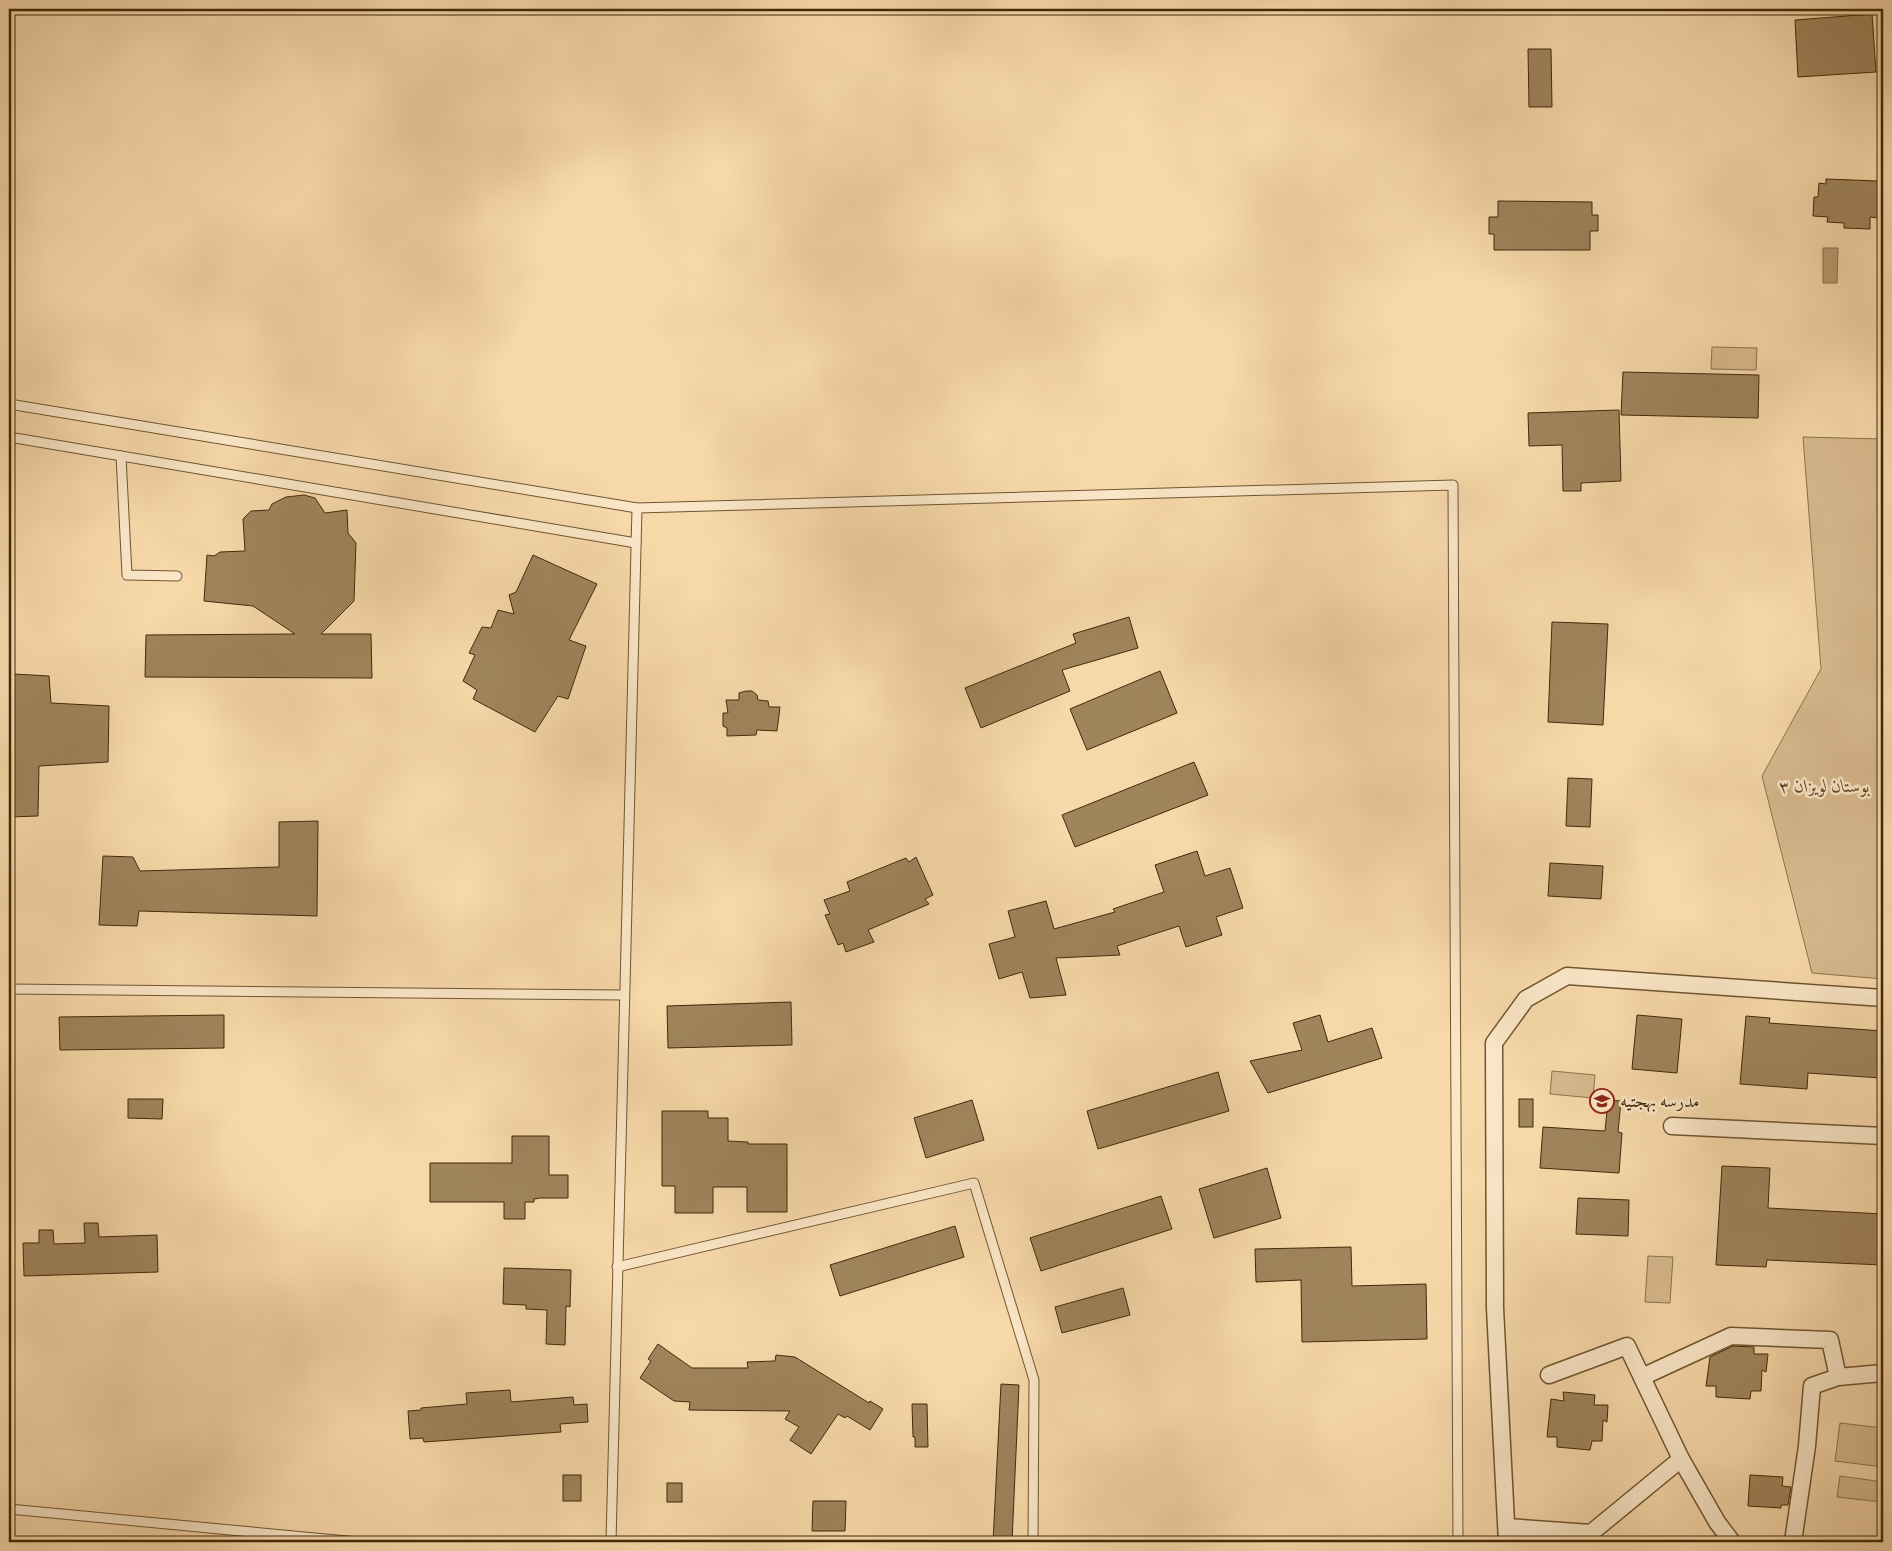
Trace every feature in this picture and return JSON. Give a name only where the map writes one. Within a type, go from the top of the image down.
[{"type":"street","points":[[1681,1459],[1591,1538],[1507,1535],[1495,1308],[1494,1043],[1526,999],[1567,976],[1883,998]]},
{"type":"street","points":[[1672,1126],[1883,1136]]},
{"type":"street","points":[[1642,1377],[1731,1336],[1830,1340],[1838,1377]]},
{"type":"street","points":[[1549,1375],[1627,1346],[1681,1459],[1716,1522],[1732,1542]]},
{"type":"street","points":[[1793,1542],[1807,1446],[1812,1386],[1838,1377],[1883,1373]]},
{"type":"lane","points":[[9,404],[637,508],[1453,485],[1458,1542]]},
{"type":"lane","points":[[9,437],[636,543]]},
{"type":"lane","points":[[121,456],[128,575],[177,576]]},
{"type":"lane","points":[[611,1542],[623,995],[637,508]]},
{"type":"lane","points":[[9,989],[623,995]]},
{"type":"lane","points":[[617,1267],[974,1183],[1034,1380],[1033,1542]]},
{"type":"lane","points":[[9,1509],[358,1542]]},
{"type":"green space","points":[[1712,347],[1757,348],[1756,370],[1711,369]]},
{"type":"green space","name":"بوستان لویزان ۳","points":[[1803,437],[1883,439],[1883,979],[1812,973],[1762,776],[1821,669]]},
{"type":"green space","points":[[1552,1071],[1595,1075],[1593,1098],[1550,1094]]},
{"type":"green space","points":[[1648,1256],[1673,1257],[1670,1303],[1645,1302]]},
{"type":"green space","points":[[1840,1423],[1883,1428],[1883,1467],[1835,1461]]},
{"type":"green space","points":[[1840,1476],[1883,1482],[1881,1502],[1837,1497]]},
{"type":"shaded area","points":[[1823,248],[1838,248],[1837,283],[1823,283]]},
{"type":"building","points":[[1872,14],[1876,72],[1798,77],[1795,20]]},
{"type":"building","points":[[1528,49],[1551,49],[1552,107],[1529,107]]},
{"type":"building","points":[[1826,179],[1877,181],[1881,191],[1879,218],[1870,217],[1870,229],[1844,228],[1844,223],[1827,222],[1828,217],[1813,216],[1814,197],[1818,197],[1819,183],[1826,184]]},
{"type":"building","points":[[1498,201],[1592,202],[1592,215],[1598,215],[1598,231],[1590,231],[1590,250],[1494,250],[1494,234],[1489,234],[1489,217],[1498,217]]},
{"type":"building","points":[[1623,372],[1759,375],[1758,418],[1621,415]]},
{"type":"building","points":[[1619,410],[1621,481],[1581,483],[1581,491],[1563,491],[1562,445],[1529,446],[1528,413]]},
{"type":"building","points":[[304,495],[315,498],[325,513],[347,510],[348,533],[356,543],[354,601],[321,634],[371,634],[372,678],[145,677],[146,635],[295,634],[253,606],[204,601],[207,555],[214,556],[220,552],[245,551],[243,519],[251,511],[269,510],[272,504],[286,497]]},
{"type":"building","points":[[533,555],[597,584],[569,640],[586,646],[568,699],[558,696],[535,732],[473,699],[477,690],[463,681],[475,655],[469,653],[482,627],[491,628],[498,610],[514,614],[509,595],[516,592]]},
{"type":"building","points":[[1129,617],[1138,648],[1062,670],[1070,691],[981,728],[965,688],[1076,643],[1073,634]]},
{"type":"building","points":[[1552,622],[1608,624],[1603,725],[1548,722]]},
{"type":"building","points":[[1160,671],[1177,713],[1087,750],[1070,709]]},
{"type":"building","points":[[14,674],[49,676],[51,703],[109,706],[108,762],[39,766],[38,816],[9,817],[9,686],[12,686]]},
{"type":"building","points":[[752,691],[757,695],[758,700],[768,701],[769,707],[780,707],[777,731],[757,730],[756,735],[727,736],[727,728],[723,726],[723,713],[728,713],[726,700],[739,700],[739,693]]},
{"type":"building","points":[[1194,762],[1208,795],[1075,847],[1062,815]]},
{"type":"building","points":[[1568,778],[1592,779],[1590,827],[1566,826]]},
{"type":"building","points":[[318,821],[317,916],[139,911],[137,926],[99,925],[103,856],[133,857],[140,871],[279,867],[279,822]]},
{"type":"building","points":[[1197,851],[1205,876],[1230,868],[1243,908],[1216,917],[1222,935],[1186,947],[1179,926],[1117,946],[1120,955],[1056,958],[1066,995],[1030,998],[1022,972],[999,979],[989,944],[1015,937],[1008,911],[1046,901],[1054,929],[1115,912],[1113,909],[1164,892],[1155,865]]},
{"type":"building","points":[[916,857],[933,895],[925,899],[929,904],[868,930],[874,942],[846,952],[843,943],[838,945],[825,915],[830,914],[824,900],[850,891],[847,882],[906,858],[909,862]]},
{"type":"building","points":[[1550,863],[1603,866],[1601,899],[1548,896]]},
{"type":"building","points":[[791,1002],[792,1045],[668,1048],[667,1006]]},
{"type":"building","points":[[224,1015],[224,1048],[60,1050],[59,1017]]},
{"type":"building","points":[[1320,1015],[1328,1042],[1372,1028],[1382,1058],[1268,1093],[1250,1061],[1302,1050],[1293,1023]]},
{"type":"building","points":[[1637,1015],[1682,1019],[1677,1073],[1632,1069]]},
{"type":"building","points":[[1746,1016],[1770,1018],[1769,1023],[1883,1031],[1881,1078],[1808,1073],[1807,1089],[1740,1084]]},
{"type":"building","points":[[1218,1072],[1229,1111],[1098,1149],[1087,1111]]},
{"type":"building","points":[[128,1099],[163,1099],[162,1119],[128,1118]]},
{"type":"building","points":[[1519,1099],[1533,1099],[1533,1127],[1519,1127]]},
{"type":"building","points":[[972,1100],[984,1140],[926,1158],[914,1118]]},
{"type":"building","points":[[1608,1100],[1621,1101],[1618,1132],[1622,1133],[1619,1173],[1540,1168],[1543,1127],[1605,1131]]},
{"type":"building","points":[[662,1111],[708,1111],[708,1118],[728,1118],[728,1141],[748,1142],[748,1144],[787,1144],[787,1212],[747,1212],[747,1187],[713,1187],[713,1213],[675,1213],[675,1186],[662,1186]]},
{"type":"building","points":[[512,1136],[549,1136],[549,1175],[568,1175],[568,1198],[540,1198],[534,1199],[534,1202],[525,1202],[525,1219],[504,1219],[504,1202],[430,1202],[430,1163],[512,1163]]},
{"type":"building","points":[[1722,1166],[1770,1168],[1768,1208],[1883,1214],[1883,1265],[1767,1260],[1766,1267],[1716,1265]]},
{"type":"building","points":[[1267,1168],[1281,1218],[1214,1238],[1199,1189]]},
{"type":"building","points":[[1161,1196],[1172,1229],[1041,1271],[1030,1238]]},
{"type":"building","points":[[1578,1198],[1629,1200],[1628,1236],[1576,1234]]},
{"type":"building","points":[[84,1223],[98,1223],[99,1237],[157,1235],[158,1272],[24,1276],[23,1243],[39,1243],[39,1230],[53,1230],[54,1244],[85,1243]]},
{"type":"building","points":[[955,1226],[964,1257],[840,1296],[830,1265]]},
{"type":"building","points":[[1351,1247],[1352,1286],[1426,1284],[1427,1339],[1302,1342],[1301,1280],[1256,1282],[1255,1249]]},
{"type":"building","points":[[504,1268],[571,1270],[570,1307],[566,1306],[565,1345],[546,1344],[547,1310],[526,1309],[526,1305],[503,1304]]},
{"type":"building","points":[[1123,1288],[1130,1315],[1062,1333],[1055,1307]]},
{"type":"building","points":[[658,1344],[692,1368],[748,1368],[747,1362],[775,1361],[776,1355],[795,1357],[869,1403],[870,1401],[883,1409],[870,1430],[847,1416],[845,1418],[838,1414],[811,1454],[790,1440],[799,1427],[785,1419],[790,1411],[689,1410],[690,1402],[674,1401],[640,1378],[651,1361],[648,1359]]},
{"type":"building","points":[[1733,1346],[1754,1347],[1754,1354],[1768,1354],[1766,1372],[1762,1370],[1761,1391],[1751,1391],[1750,1399],[1716,1397],[1716,1386],[1706,1386],[1710,1357]]},
{"type":"building","points":[[1001,1384],[1019,1385],[1012,1542],[993,1542]]},
{"type":"building","points":[[510,1390],[511,1402],[573,1397],[574,1405],[587,1404],[588,1422],[560,1424],[561,1432],[424,1442],[423,1438],[410,1439],[408,1411],[467,1404],[466,1393]]},
{"type":"building","points":[[1563,1392],[1595,1395],[1594,1405],[1608,1405],[1607,1422],[1603,1420],[1602,1441],[1592,1441],[1590,1450],[1557,1447],[1557,1437],[1547,1437],[1551,1399],[1564,1401]]},
{"type":"building","points":[[912,1404],[927,1404],[928,1447],[915,1447]]},
{"type":"building","points":[[563,1475],[581,1475],[581,1501],[563,1501]]},
{"type":"building","points":[[1750,1475],[1783,1477],[1782,1486],[1791,1487],[1788,1505],[1781,1505],[1781,1508],[1748,1506]]},
{"type":"building","points":[[667,1483],[682,1483],[682,1502],[667,1502]]},
{"type":"building","points":[[813,1501],[846,1501],[845,1531],[812,1531]]},
{"type":"place","name":"مدرسه بهجتیه","points":[[1602,1101]]}]
